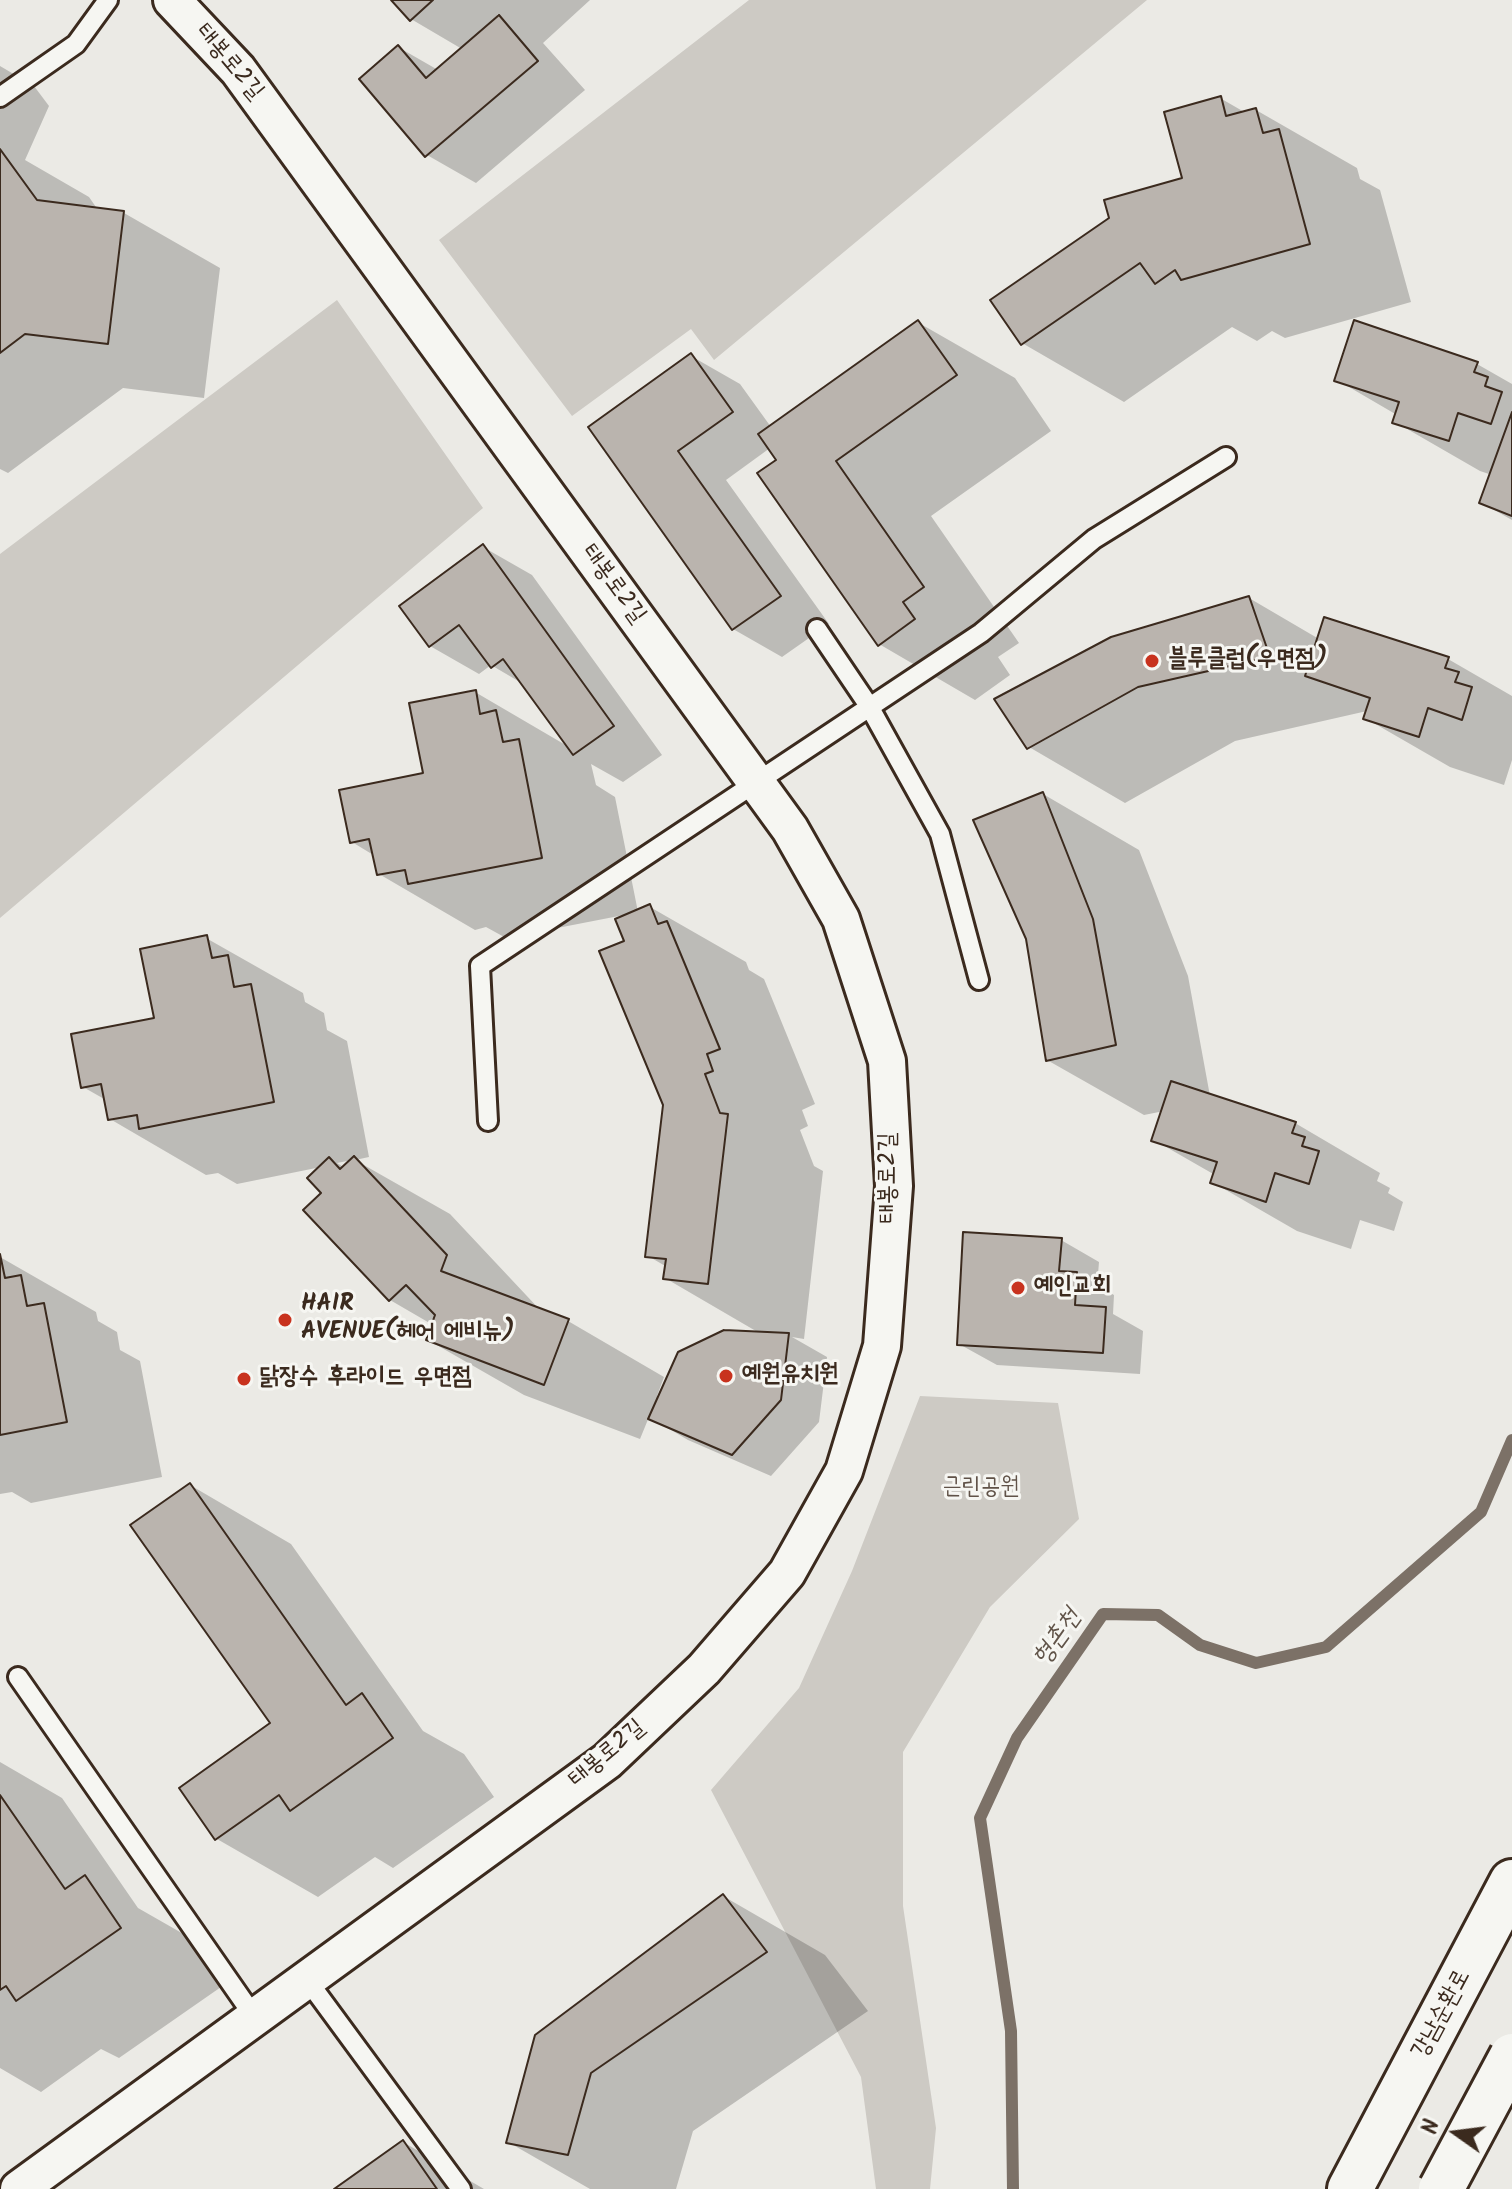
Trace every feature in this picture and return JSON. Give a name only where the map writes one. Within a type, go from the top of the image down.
[{"type":"highway","name":"강남순환로","points":[[1350,2189],[1512,1882]]},
{"type":"highway","points":[[1454,2182],[1512,2056]]},
{"type":"street","name":"태봉로2길","points":[[19,2189],[607,1761],[704,1669],[787,1573],[844,1471],[882,1346],[894,1186],[887,1061],[841,919],[790,829],[238,70],[172,0]]},
{"type":"lane","points":[[0,97],[76,44],[108,0]]},
{"type":"lane","points":[[488,1121],[480,966],[981,633],[1094,539],[1226,457]]},
{"type":"lane","points":[[817,629],[869,706],[940,834],[979,980]]},
{"type":"lane","points":[[18,1677],[255,2018]]},
{"type":"lane","points":[[308,1981],[461,2189]]},
{"type":"lane","points":[[1454,2182],[1512,2034]]},
{"type":"green space","points":[[749,0],[1147,0],[714,360],[691,329],[572,416],[439,240]]},
{"type":"green space","points":[[337,300],[483,508],[0,918],[0,554]]},
{"type":"green space","name":"근린공원","points":[[920,1396],[1058,1403],[1079,1519],[990,1607],[903,1752],[903,1906],[936,2128],[930,2189],[876,2189],[861,2077],[711,1790],[799,1688],[852,1571]]},
{"type":"building","points":[[391,0],[433,0],[410,21]]},
{"type":"building","points":[[499,15],[538,61],[425,157],[359,79],[398,45],[426,78]]},
{"type":"building","points":[[1221,96],[1226,116],[1256,108],[1263,133],[1279,129],[1310,244],[1181,280],[1175,270],[1155,284],[1140,263],[1021,345],[990,300],[1109,218],[1104,200],[1182,178],[1164,112]]},
{"type":"building","points":[[0,149],[37,200],[124,211],[108,344],[25,334],[0,353]]},
{"type":"building","points":[[918,320],[957,375],[836,461],[924,587],[903,602],[915,619],[878,646],[757,473],[776,460],[758,434]]},
{"type":"building","points":[[1354,320],[1478,362],[1474,372],[1488,377],[1485,386],[1502,392],[1491,424],[1458,413],[1449,441],[1392,423],[1399,402],[1334,381]]},
{"type":"building","points":[[691,353],[733,412],[678,451],[781,596],[732,630],[588,427]]},
{"type":"building","points":[[1512,412],[1512,516],[1479,503]]},
{"type":"building","points":[[483,544],[614,726],[573,755],[503,659],[491,668],[459,625],[429,647],[399,606]]},
{"type":"building","points":[[1249,596],[1270,657],[1138,687],[1027,749],[994,699],[1111,637]]},
{"type":"building","points":[[1324,617],[1449,657],[1445,668],[1459,672],[1455,682],[1472,687],[1462,720],[1428,708],[1419,737],[1363,719],[1370,698],[1305,676]]},
{"type":"building","points":[[476,690],[480,714],[496,710],[503,742],[519,739],[542,858],[408,884],[405,870],[377,875],[369,839],[350,843],[339,790],[423,773],[409,703]]},
{"type":"building","points":[[1043,792],[1093,919],[1116,1045],[1046,1061],[1026,939],[973,820]]},
{"type":"building","points":[[650,904],[658,924],[667,921],[720,1049],[707,1054],[713,1071],[705,1074],[720,1113],[728,1114],[708,1284],[663,1279],[666,1259],[645,1257],[663,1105],[599,951],[624,941],[615,919]]},
{"type":"building","points":[[207,935],[212,958],[228,955],[234,987],[251,984],[274,1102],[139,1129],[137,1115],[108,1120],[101,1084],[81,1088],[71,1034],[154,1018],[140,949]]},
{"type":"building","points":[[1171,1081],[1296,1122],[1292,1133],[1305,1137],[1302,1146],[1319,1151],[1309,1184],[1275,1173],[1266,1202],[1210,1183],[1217,1162],[1151,1141]]},
{"type":"building","points":[[354,1156],[447,1255],[441,1271],[569,1319],[544,1385],[426,1340],[435,1315],[406,1285],[389,1301],[303,1210],[321,1193],[307,1178],[329,1157],[340,1169]]},
{"type":"building","name":"예인교회","points":[[963,1232],[1062,1238],[1059,1271],[1077,1272],[1075,1305],[1106,1307],[1103,1353],[957,1345]]},
{"type":"building","points":[[0,1254],[5,1278],[21,1275],[27,1306],[44,1303],[67,1422],[0,1435]]},
{"type":"building","name":"예원유치원","points":[[724,1330],[789,1333],[781,1400],[732,1455],[648,1419],[678,1352]]},
{"type":"building","points":[[190,1483],[346,1705],[362,1693],[393,1738],[290,1811],[279,1795],[215,1840],[179,1788],[270,1723],[130,1525]]},
{"type":"building","points":[[0,1795],[65,1889],[85,1875],[121,1928],[16,2001],[6,1986],[0,1990]]},
{"type":"building","points":[[723,1894],[767,1952],[591,2073],[568,2155],[506,2143],[535,2035]]},
{"type":"building","points":[[403,2140],[437,2189],[334,2189]]},
{"type":"waterway","name":"형촌천","points":[[1013,2189],[1011,2031],[980,1818],[1017,1738],[1103,1614],[1158,1615],[1200,1645],[1256,1663],[1326,1647],[1481,1512],[1512,1440]]},
{"type":"place","name":"블루클럽(우면점)","points":[[1152,661]]},
{"type":"place","name":"예인교회","points":[[1018,1288]]},
{"type":"place","name":"HAIR AVENUE(헤어 에비뉴)","points":[[285,1320]]},
{"type":"place","name":"예원유치원","points":[[726,1376]]},
{"type":"place","name":"닭장수 후라이드 우면점","points":[[244,1379]]}]
